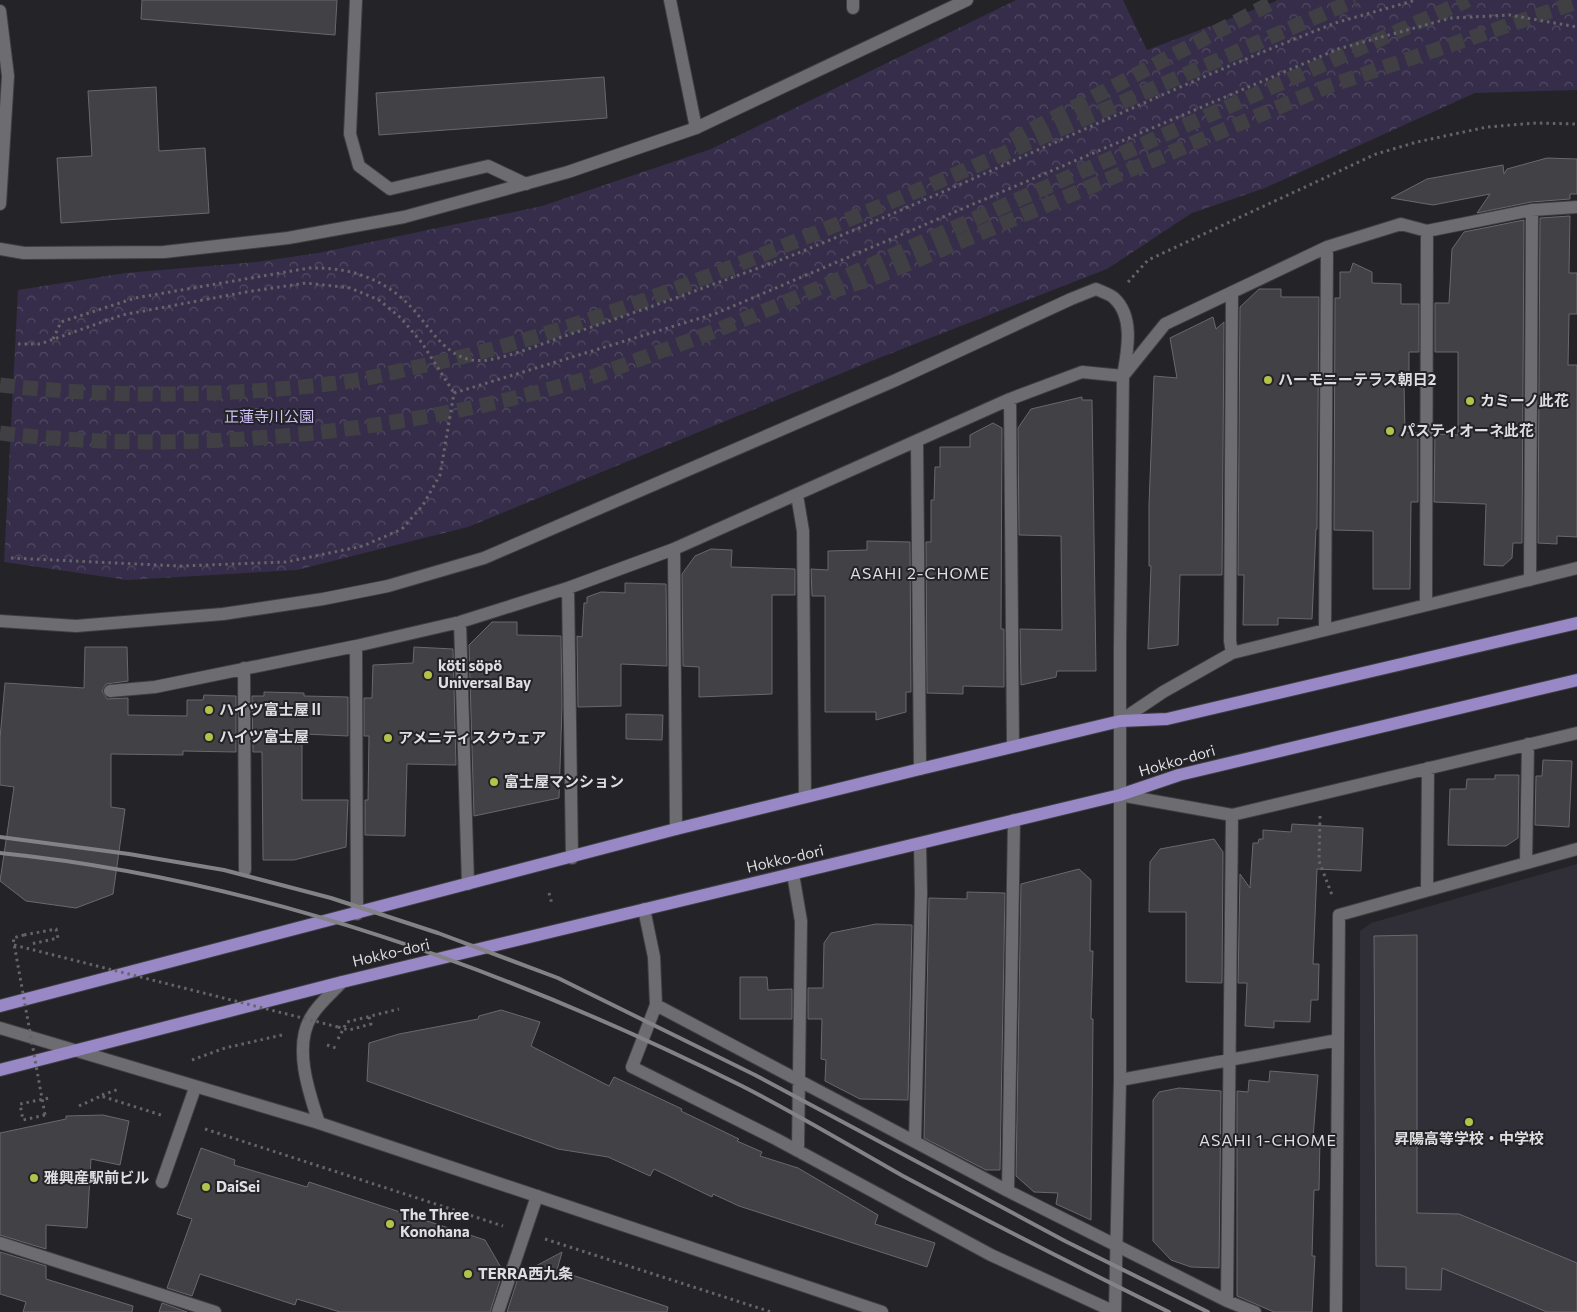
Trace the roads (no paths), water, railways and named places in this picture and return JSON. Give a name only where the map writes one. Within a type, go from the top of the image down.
[{"type":"main road","points":[[0,1006],[572,858],[676,829],[1013,746],[1120,721],[1167,719],[1577,623]]},
{"type":"main road","name":"Hokko-dori","points":[[0,1070],[342,982],[1120,795],[1178,775],[1577,680]]},
{"type":"street","points":[[356,0],[350,134],[359,166],[390,189],[488,166],[526,184]]},
{"type":"street","points":[[670,0],[696,128]]},
{"type":"street","points":[[0,249],[24,253],[164,252],[288,238],[404,217],[568,172],[696,128],[967,0]]},
{"type":"street","points":[[0,12],[8,76],[0,204]]},
{"type":"street","points":[[1123,376],[1165,324],[1327,247],[1401,224],[1427,231],[1532,210],[1577,207]]},
{"type":"street","points":[[1530,580],[1532,210]]},
{"type":"street","points":[[1426,605],[1427,231]]},
{"type":"street","points":[[1325,630],[1327,247]]},
{"type":"street","points":[[0,621],[76,626],[223,614],[323,599],[398,583],[484,558],[555,529],[896,380],[1071,299],[1096,290],[1114,297],[1122,310],[1128,329],[1128,351],[1123,376],[1120,721],[1122,852],[1118,1247],[1115,1312],[991,1255],[798,1151],[632,1066],[656,1005],[654,957],[644,909]]},
{"type":"street","points":[[1232,292],[1230,641],[1232,654]]},
{"type":"street","points":[[110,691],[155,687],[356,646],[460,622],[568,588],[674,549],[1010,399],[1082,372],[1123,376]]},
{"type":"street","points":[[1010,399],[1013,746]]},
{"type":"street","points":[[917,441],[920,769]]},
{"type":"street","points":[[798,495],[804,531],[805,797]]},
{"type":"street","points":[[674,549],[676,829]]},
{"type":"street","points":[[1120,721],[1163,692],[1232,654],[1577,568]]},
{"type":"street","points":[[568,588],[572,858]]},
{"type":"street","points":[[460,622],[468,884]]},
{"type":"street","points":[[356,646],[356,914]]},
{"type":"street","points":[[244,668],[245,870]]},
{"type":"street","points":[[1120,795],[1232,815],[1577,733]]},
{"type":"street","points":[[1526,863],[1528,744]]},
{"type":"street","points":[[1427,889],[1428,768]]},
{"type":"street","points":[[1227,1301],[1232,815]]},
{"type":"street","points":[[1008,1191],[1014,820]]},
{"type":"street","points":[[914,1141],[920,844]]},
{"type":"street","points":[[1336,1312],[1339,914],[1577,849]]},
{"type":"street","points":[[792,874],[801,921],[798,1151]]},
{"type":"street","points":[[319,1123],[306,1081],[303,1046],[310,1018],[342,982]]},
{"type":"street","points":[[656,1005],[1008,1191],[1227,1301],[1255,1312]]},
{"type":"street","points":[[0,1028],[195,1088],[319,1123],[882,1312]]},
{"type":"street","points":[[1120,1080],[1338,1040]]},
{"type":"street","points":[[162,1182],[195,1088]]},
{"type":"street","points":[[498,1312],[536,1196]]},
{"type":"street","points":[[0,1243],[215,1312]]},
{"type":"tunnel","points":[[1012,140],[1277,0]]},
{"type":"tunnel","points":[[0,385],[129,394],[258,391],[344,382],[458,358],[508,345],[656,296],[801,239],[1010,151],[1355,0]]},
{"type":"tunnel","points":[[0,433],[72,440],[145,442],[292,435],[366,426],[438,414],[510,399],[579,381],[708,334],[789,300],[1468,0]]},
{"type":"tunnel","points":[[830,292],[879,276],[1326,87],[1577,2]]},
{"type":"railway","points":[[0,837],[129,854],[224,870],[331,898],[438,933],[558,978],[755,1075],[1065,1241],[1208,1312]]},
{"type":"railway","points":[[0,853],[96,866],[192,884],[287,908],[381,936],[474,969],[565,1005],[654,1044],[742,1086],[936,1194],[1169,1312]]},
{"type":"place","name":"ハーモニーテラス朝日2","points":[[1268,380]]},
{"type":"place","name":"カミーノ此花","points":[[1470,401]]},
{"type":"place","name":"パスティオーネ此花","points":[[1390,431]]},
{"type":"place","name":"köti söpö Universal Bay","points":[[428,675]]},
{"type":"place","name":"ハイツ富士屋Ⅱ","points":[[209,710]]},
{"type":"place","name":"ハイツ富士屋","points":[[209,737]]},
{"type":"place","name":"アメニティスクウェア","points":[[388,738]]},
{"type":"place","name":"富士屋マンション","points":[[494,782]]},
{"type":"place","name":"昇陽高等学校・中学校","points":[[1469,1122]]},
{"type":"place","name":"雅興産駅前ビル","points":[[34,1178]]},
{"type":"place","name":"DaiSei","points":[[206,1187]]},
{"type":"place","name":"The Three Konohana","points":[[390,1224]]},
{"type":"place","name":"TERRA西九条","points":[[468,1274]]},
{"type":"district","name":"ASAHI 2-CHOME","points":[[920,573]]},
{"type":"district","name":"ASAHI 1-CHOME","points":[[1268,1140]]},
{"type":"park label","name":"正蓮寺川公園","points":[[269,417]]}]
